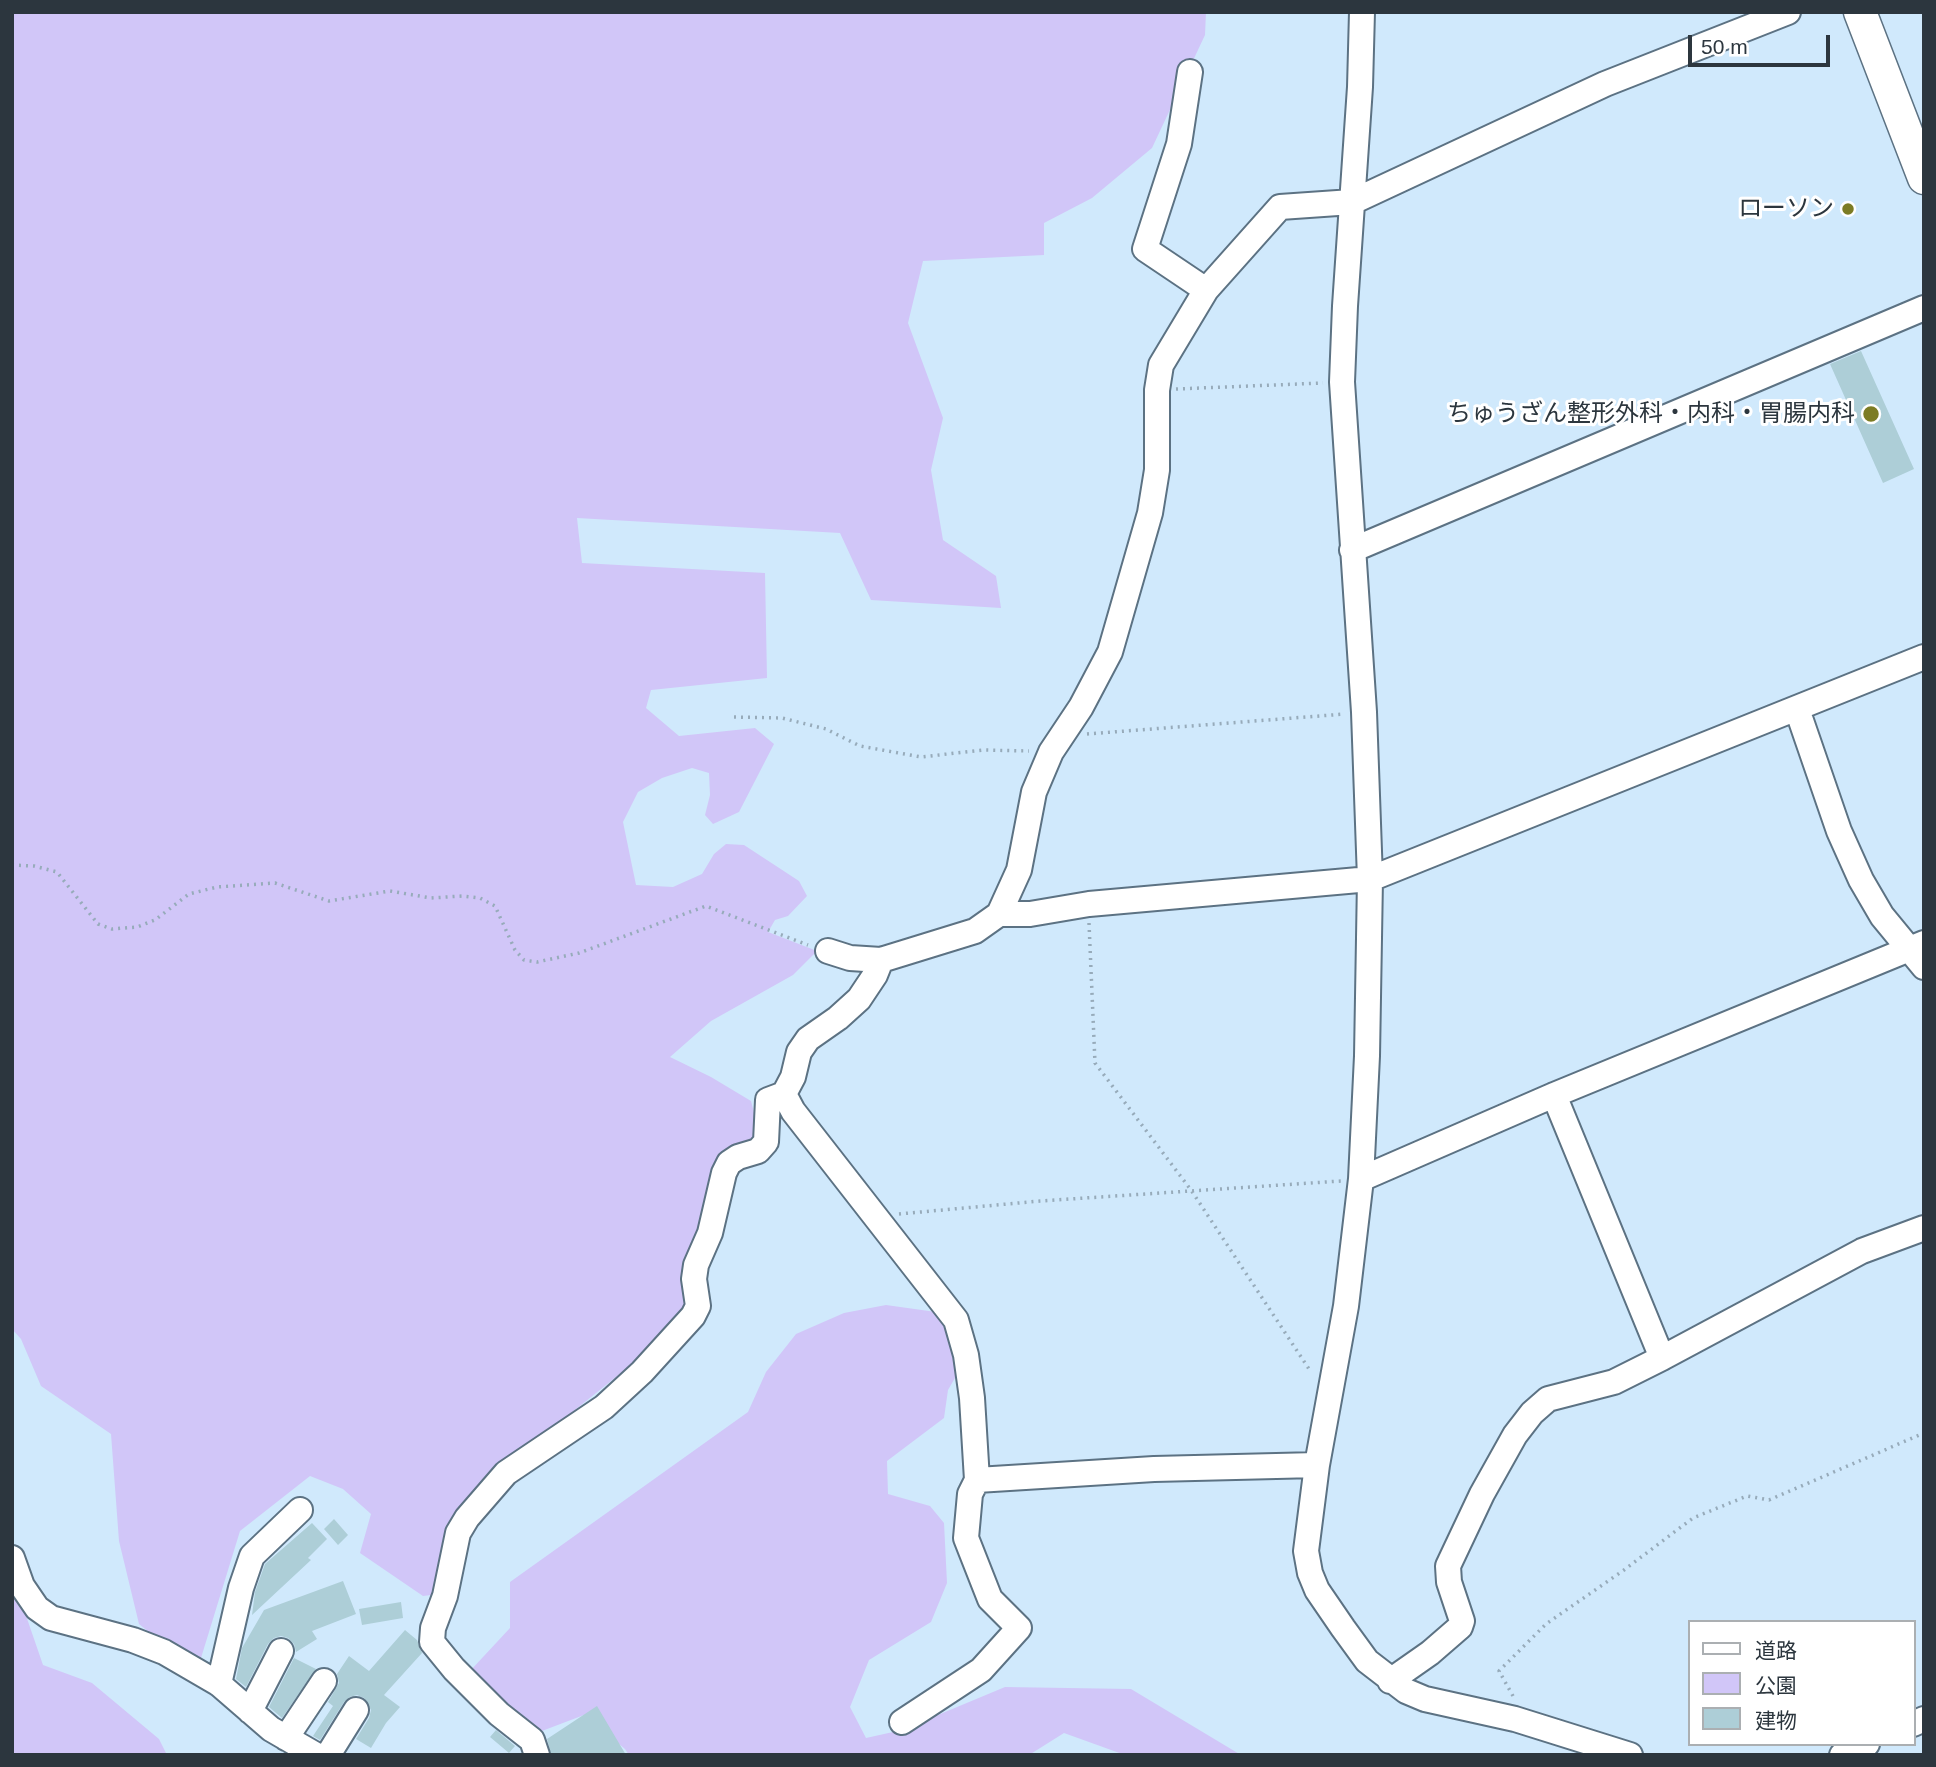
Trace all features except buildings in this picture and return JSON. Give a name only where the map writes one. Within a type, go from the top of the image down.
[{"type":"main road","points":[[1860,12],[1924,178]]},
{"type":"street","points":[[1362,12],[1342,382],[1364,712],[1370,879],[1367,1056],[1361,1179],[1346,1306],[1317,1465],[1306,1551],[1310,1573],[1317,1590],[1367,1661],[1390,1681],[1425,1699],[1515,1719],[1630,1755]]},
{"type":"street","points":[[828,951],[850,958],[881,960],[975,931],[999,914],[1019,870],[1034,792],[1056,744],[1081,707],[1110,652],[1150,513],[1157,470],[1157,390],[1161,365],[1206,290],[1280,207],[1352,202],[1605,84],[1788,12]]},
{"type":"street","points":[[1190,72],[1179,144],[1145,249],[1206,290]]},
{"type":"street","points":[[1352,551],[1924,308]]},
{"type":"street","points":[[999,914],[1030,914],[1088,904],[1370,879],[1924,657]]},
{"type":"street","points":[[1361,1179],[1554,1095],[1918,953],[1881,916],[1860,880],[1839,831],[1797,709]]},
{"type":"street","points":[[537,1755],[532,1740],[499,1714],[454,1669],[432,1642],[433,1628],[445,1596],[458,1533],[467,1518],[506,1473],[604,1406],[642,1372],[693,1316],[698,1306],[694,1279],[696,1265],[710,1233],[723,1173],[729,1163],[738,1157],[758,1151],[765,1142],[768,1100],[783,1094],[793,1077],[799,1052],[807,1039],[838,1018],[859,999],[875,975],[881,960]]},
{"type":"street","points":[[783,1094],[793,1111],[956,1320],[972,1398],[977,1480],[970,1494],[966,1538],[990,1599],[1019,1628],[981,1670],[902,1722]]},
{"type":"street","points":[[1554,1095],[1662,1359]]},
{"type":"street","points":[[1390,1681],[1430,1653],[1460,1627],[1462,1620],[1448,1566],[1482,1494],[1515,1436],[1532,1413],[1548,1399],[1614,1382],[1862,1251],[1924,1228]]},
{"type":"street","points":[[977,1480],[1154,1469],[1317,1465]]},
{"type":"street","points":[[219,1684],[252,1556],[300,1510]]},
{"type":"street","points":[[12,1558],[22,1586],[37,1608],[51,1618],[164,1652],[219,1684],[271,1729],[316,1755]]},
{"type":"street","points":[[250,1711],[281,1651]]},
{"type":"street","points":[[286,1738],[324,1681]]},
{"type":"street","points":[[328,1755],[356,1710]]},
{"type":"street","points":[[1842,1755],[1862,1746]]},
{"type":"path","points":[[1157,390],[1342,382]]},
{"type":"path","points":[[734,717],[782,718],[826,729],[860,746],[921,757],[1364,712]]},
{"type":"path","points":[[12,865],[34,866],[57,872],[98,924],[112,929],[137,927],[155,920],[189,894],[217,887],[275,883],[329,901],[390,891],[431,898],[481,898],[495,906],[515,950],[524,960],[537,962],[579,953],[706,906],[828,951]]},
{"type":"path","points":[[1088,904],[1095,1063],[1191,1190],[1330,1400]]},
{"type":"path","points":[[876,1216],[1361,1179]]},
{"type":"path","points":[[1515,1719],[1516,1701],[1499,1671],[1546,1624],[1693,1518],[1747,1496],[1769,1500],[1924,1433]]},
{"type":"green space","points":[[12,12],[1206,12],[1205,35],[1152,148],[1092,198],[1044,223],[1044,255],[923,261],[908,323],[943,418],[931,470],[943,540],[996,576],[1001,608],[871,600],[840,533],[577,518],[582,563],[765,573],[767,678],[651,690],[646,708],[679,736],[755,728],[774,744],[739,812],[713,824],[705,815],[710,795],[709,773],[692,768],[662,778],[638,792],[623,822],[636,885],[673,887],[702,874],[714,854],[726,844],[744,845],[799,881],[807,896],[788,916],[775,920],[768,932],[817,951],[793,975],[711,1021],[670,1057],[751,1101],[758,1128],[754,1143],[733,1151],[692,1300],[657,1344],[504,1467],[439,1594],[423,1596],[360,1553],[371,1514],[343,1489],[310,1476],[240,1531],[197,1671],[139,1624],[119,1541],[111,1434],[41,1386],[21,1339],[12,1329]]},
{"type":"green space","points":[[886,1305],[936,1312],[953,1322],[959,1371],[948,1390],[944,1418],[887,1461],[888,1494],[930,1506],[944,1523],[947,1583],[931,1622],[869,1660],[850,1707],[866,1738],[902,1730],[1005,1687],[1131,1689],[1241,1755],[1125,1755],[1064,1733],[1029,1755],[629,1755],[584,1715],[534,1734],[470,1671],[510,1628],[510,1582],[748,1412],[766,1372],[796,1334],[844,1313]]},
{"type":"green space","points":[[12,1575],[43,1665],[92,1683],[159,1739],[167,1755],[12,1755]]},
{"type":"place","name":"ローソン","points":[[1848,209]]},
{"type":"place","name":"ちゅうざん整形外科・内科・胃腸内科","points":[[1871,414]]}]
